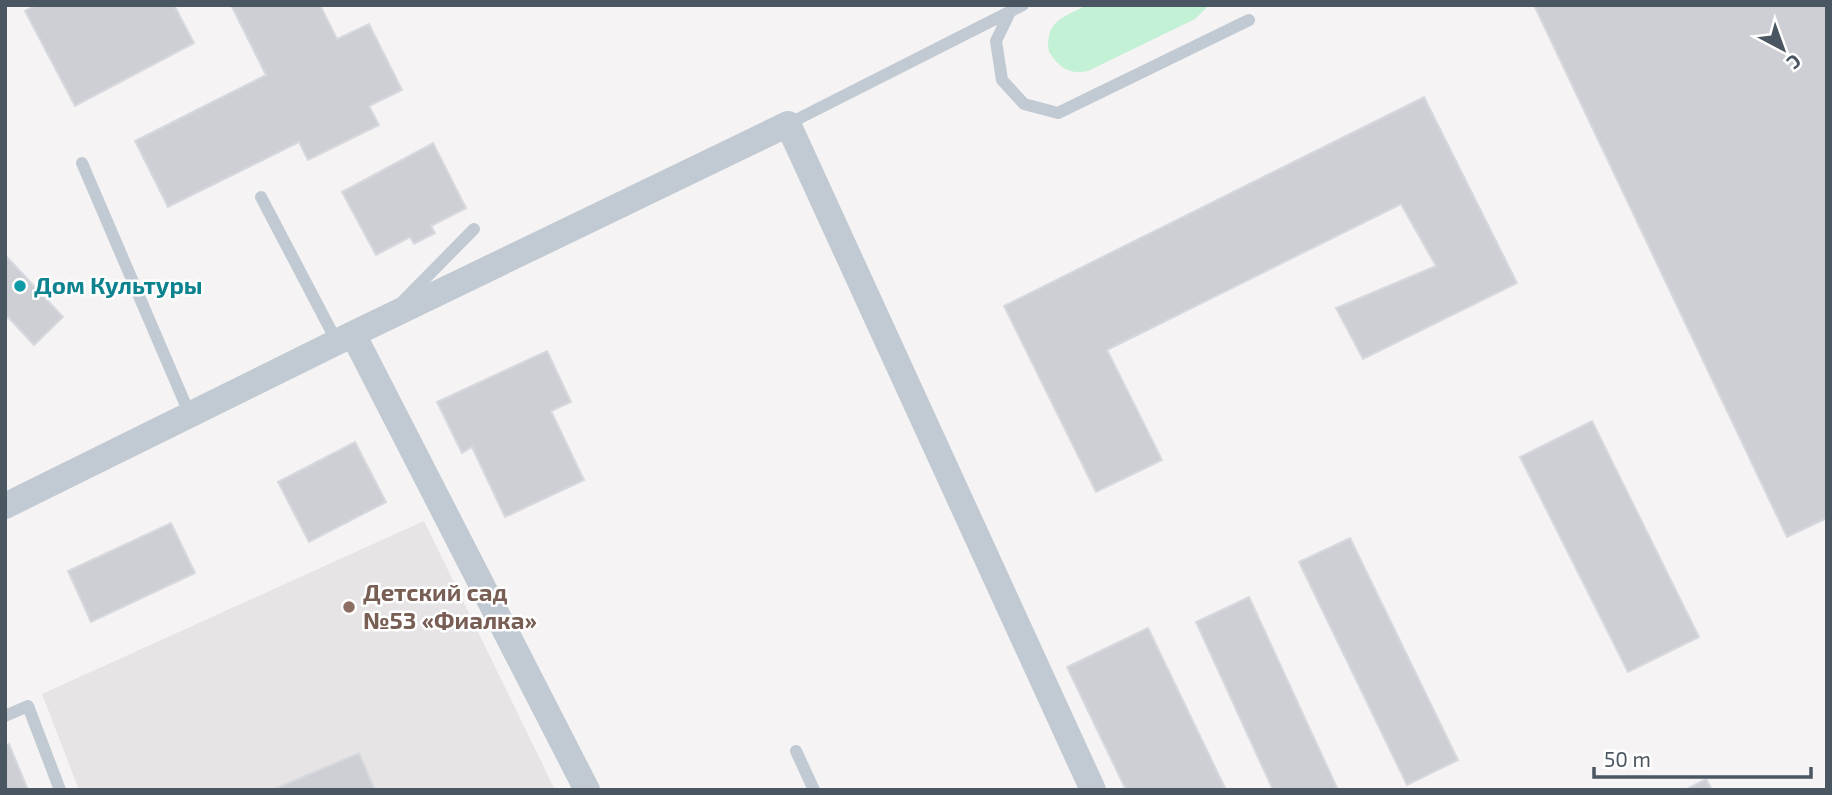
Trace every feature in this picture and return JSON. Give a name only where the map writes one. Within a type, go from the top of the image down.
[{"type":"street","points":[[5,506],[788,124],[1093,790]]},
{"type":"street","points":[[345,338],[587,790]]},
{"type":"lane","points":[[788,124],[1023,5]]},
{"type":"lane","points":[[1010,12],[996,41],[1002,80],[1024,103],[1058,113],[1249,20]]},
{"type":"lane","points":[[82,163],[190,415]]},
{"type":"lane","points":[[261,197],[345,338]]},
{"type":"lane","points":[[386,318],[474,229]]},
{"type":"lane","points":[[5,716],[28,706],[61,790]]},
{"type":"lane","points":[[796,751],[814,790]]},
{"type":"shaded area","name":"Детский сад №53 «Фиалка»","points":[[424,521],[555,790],[79,790],[42,694]]},
{"type":"green space","points":[[1087,5],[1209,5],[1195,19],[1088,71],[1070,71],[1061,66],[1049,52],[1050,33],[1058,21]]},
{"type":"building","points":[[36,5],[174,5],[194,43],[75,106],[25,11]]},
{"type":"building","points":[[231,5],[320,5],[337,39],[369,24],[402,90],[369,106],[379,125],[308,160],[299,142],[168,207],[135,141],[266,75]]},
{"type":"building","points":[[1534,5],[1827,5],[1827,518],[1787,537]]},
{"type":"building","points":[[1424,97],[1517,283],[1363,359],[1336,308],[1436,266],[1401,204],[1107,350],[1162,460],[1096,492],[1004,306]]},
{"type":"building","points":[[433,143],[466,208],[431,226],[435,233],[414,244],[410,237],[376,255],[342,192]]},
{"type":"building","name":"Дом Культуры","points":[[5,255],[63,317],[34,345],[8,317],[5,320]]},
{"type":"building","points":[[547,351],[571,402],[551,411],[584,480],[505,517],[472,447],[462,453],[437,402]]},
{"type":"building","points":[[1592,421],[1699,637],[1628,672],[1520,457]]},
{"type":"building","points":[[355,442],[386,502],[309,542],[278,482]]},
{"type":"building","points":[[171,523],[195,573],[91,622],[68,571]]},
{"type":"building","points":[[1350,538],[1458,760],[1407,785],[1299,562]]},
{"type":"building","points":[[1249,597],[1338,790],[1273,790],[1196,622]]},
{"type":"building","points":[[1148,628],[1226,790],[1126,790],[1067,667]]},
{"type":"building","points":[[9,744],[28,790],[5,790],[5,746]]},
{"type":"building","points":[[359,753],[375,790],[272,790]]},
{"type":"building","points":[[1706,779],[1712,790],[1685,790]]},
{"type":"place","name":"Дом Культуры","points":[[20,286]]},
{"type":"place","name":"Детский сад №53 «Фиалка»","points":[[349,607]]}]
